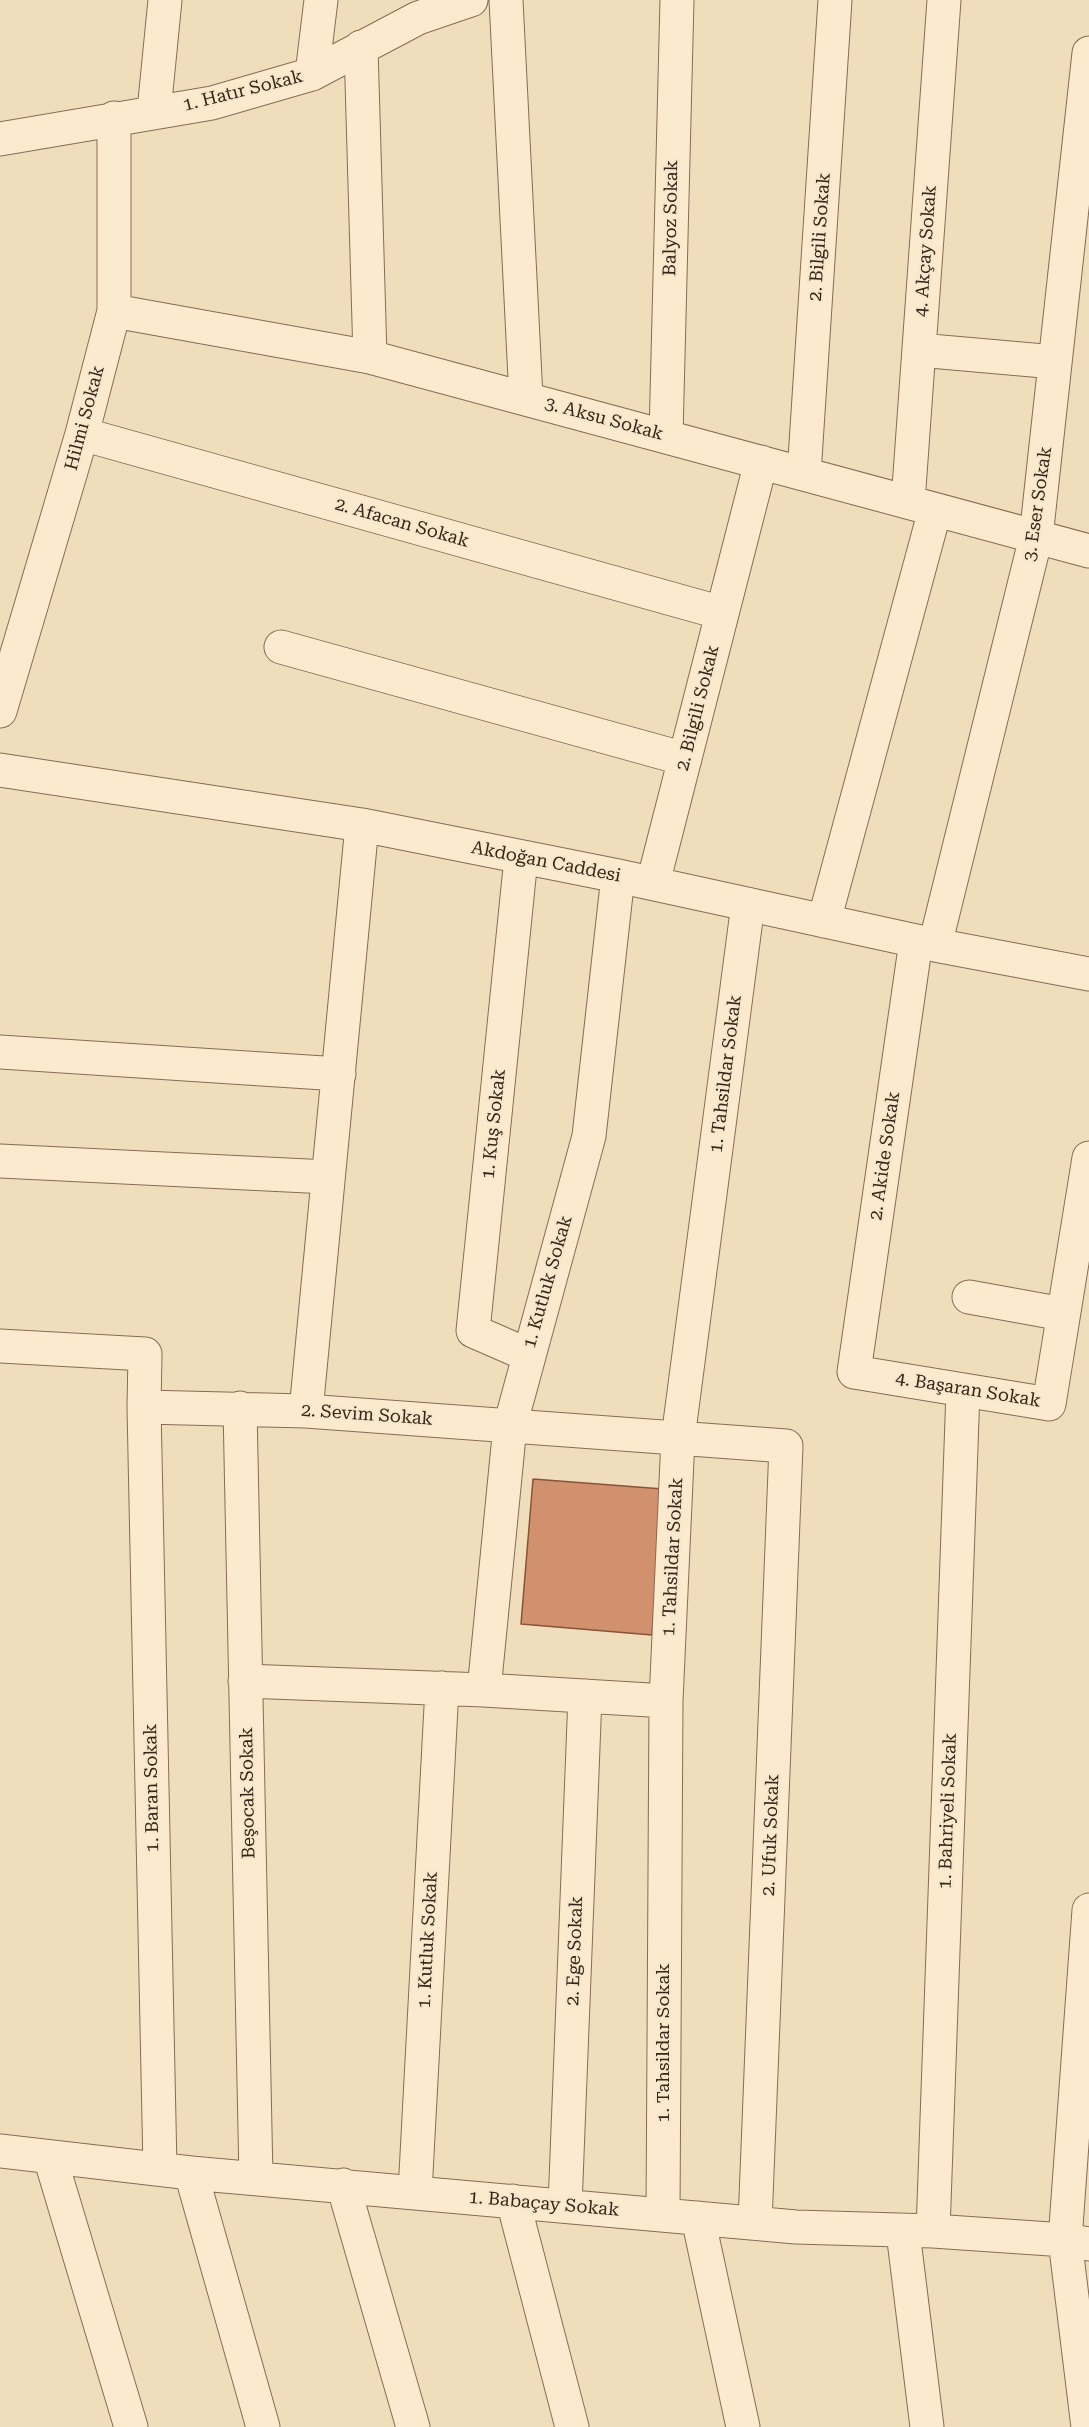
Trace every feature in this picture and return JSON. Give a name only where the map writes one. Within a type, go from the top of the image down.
[{"type":"street","points":[[154,111],[165,0]]},
{"type":"street","points":[[312,74],[321,0]]},
{"type":"street","name":"1. Hatır Sokak","points":[[0,139],[154,111],[212,103],[312,74],[361,46],[418,18],[471,0]]},
{"type":"street","points":[[506,0],[526,398]]},
{"type":"street","name":"Balyoz Sokak","points":[[666,436],[677,0]]},
{"type":"street","name":"2. Bilgili Sokak","points":[[804,474],[836,0]]},
{"type":"street","name":"4. Akçay Sokak","points":[[824,921],[922,506],[919,350],[944,0]]},
{"type":"street","points":[[361,46],[370,357]]},
{"type":"street","name":"3. Eser Sokak","points":[[926,943],[1036,537],[1089,53]]},
{"type":"street","name":"Hilmi Sokak","points":[[0,711],[82,434],[114,311],[114,118]]},
{"type":"street","name":"3. Aksu Sokak","points":[[114,311],[370,357],[1089,551]]},
{"type":"street","points":[[919,350],[1055,362]]},
{"type":"street","name":"2. Afacan Sokak","points":[[82,434],[722,613]]},
{"type":"street","name":"2. Bilgili Sokak","points":[[653,884],[760,462]]},
{"type":"street","points":[[281,647],[685,759]]},
{"type":"street","name":"Akdoğan Caddesi","points":[[0,770],[362,825],[618,876],[926,943],[1089,974]]},
{"type":"street","points":[[306,1411],[362,825]]},
{"type":"street","name":"1. Kuş Sokak","points":[[521,858],[473,1331],[528,1354]]},
{"type":"street","name":"1. Kutluk Sokak","points":[[484,1690],[510,1426],[589,1136],[618,876]]},
{"type":"street","name":"1. Tahsildar Sokak","points":[[663,2214],[666,1701],[678,1438],[748,904]]},
{"type":"street","name":"2. Akide Sokak","points":[[854,1372],[926,943]]},
{"type":"street","points":[[0,1052],[339,1074]]},
{"type":"street","name":"4. Başaran Sokak","points":[[854,1372],[1049,1404],[1089,1158]]},
{"type":"street","points":[[0,1161],[328,1177]]},
{"type":"street","points":[[969,1297],[1063,1314]]},
{"type":"street","points":[[0,1346],[145,1354],[144,1407]]},
{"type":"street","name":"1. Bahriyeli Sokak","points":[[927,2427],[918,2232],[963,1391]]},
{"type":"street","name":"2. Sevim Sokak","points":[[144,1407],[306,1411],[786,1446]]},
{"type":"street","name":"1. Baran Sokak","points":[[144,1407],[175,2170],[263,2427]]},
{"type":"street","name":"Beşocak Sokak","points":[[240,1408],[256,2178]]},
{"type":"street","name":"2. Ufuk Sokak","points":[[755,2223],[786,1446]]},
{"type":"street","points":[[245,1681],[442,1688],[666,1701]]},
{"type":"street","name":"1. Kutluk Sokak","points":[[414,2192],[442,1688]]},
{"type":"street","name":"2. Ege Sokak","points":[[566,2206],[585,1696]]},
{"type":"street","points":[[1088,2427],[1077,2242],[1089,1910]]},
{"type":"street","points":[[0,2132],[0,2151]]},
{"type":"street","name":"1. Babaçay Sokak","points":[[0,2151],[256,2178],[755,2223],[1077,2242]]},
{"type":"street","points":[[50,2157],[131,2427]]},
{"type":"street","points":[[343,2185],[413,2427]]},
{"type":"street","points":[[513,2201],[572,2427]]},
{"type":"street","points":[[698,2218],[743,2427]]},
{"type":"building","points":[[533,1479],[663,1489],[652,1635],[521,1624]]}]
